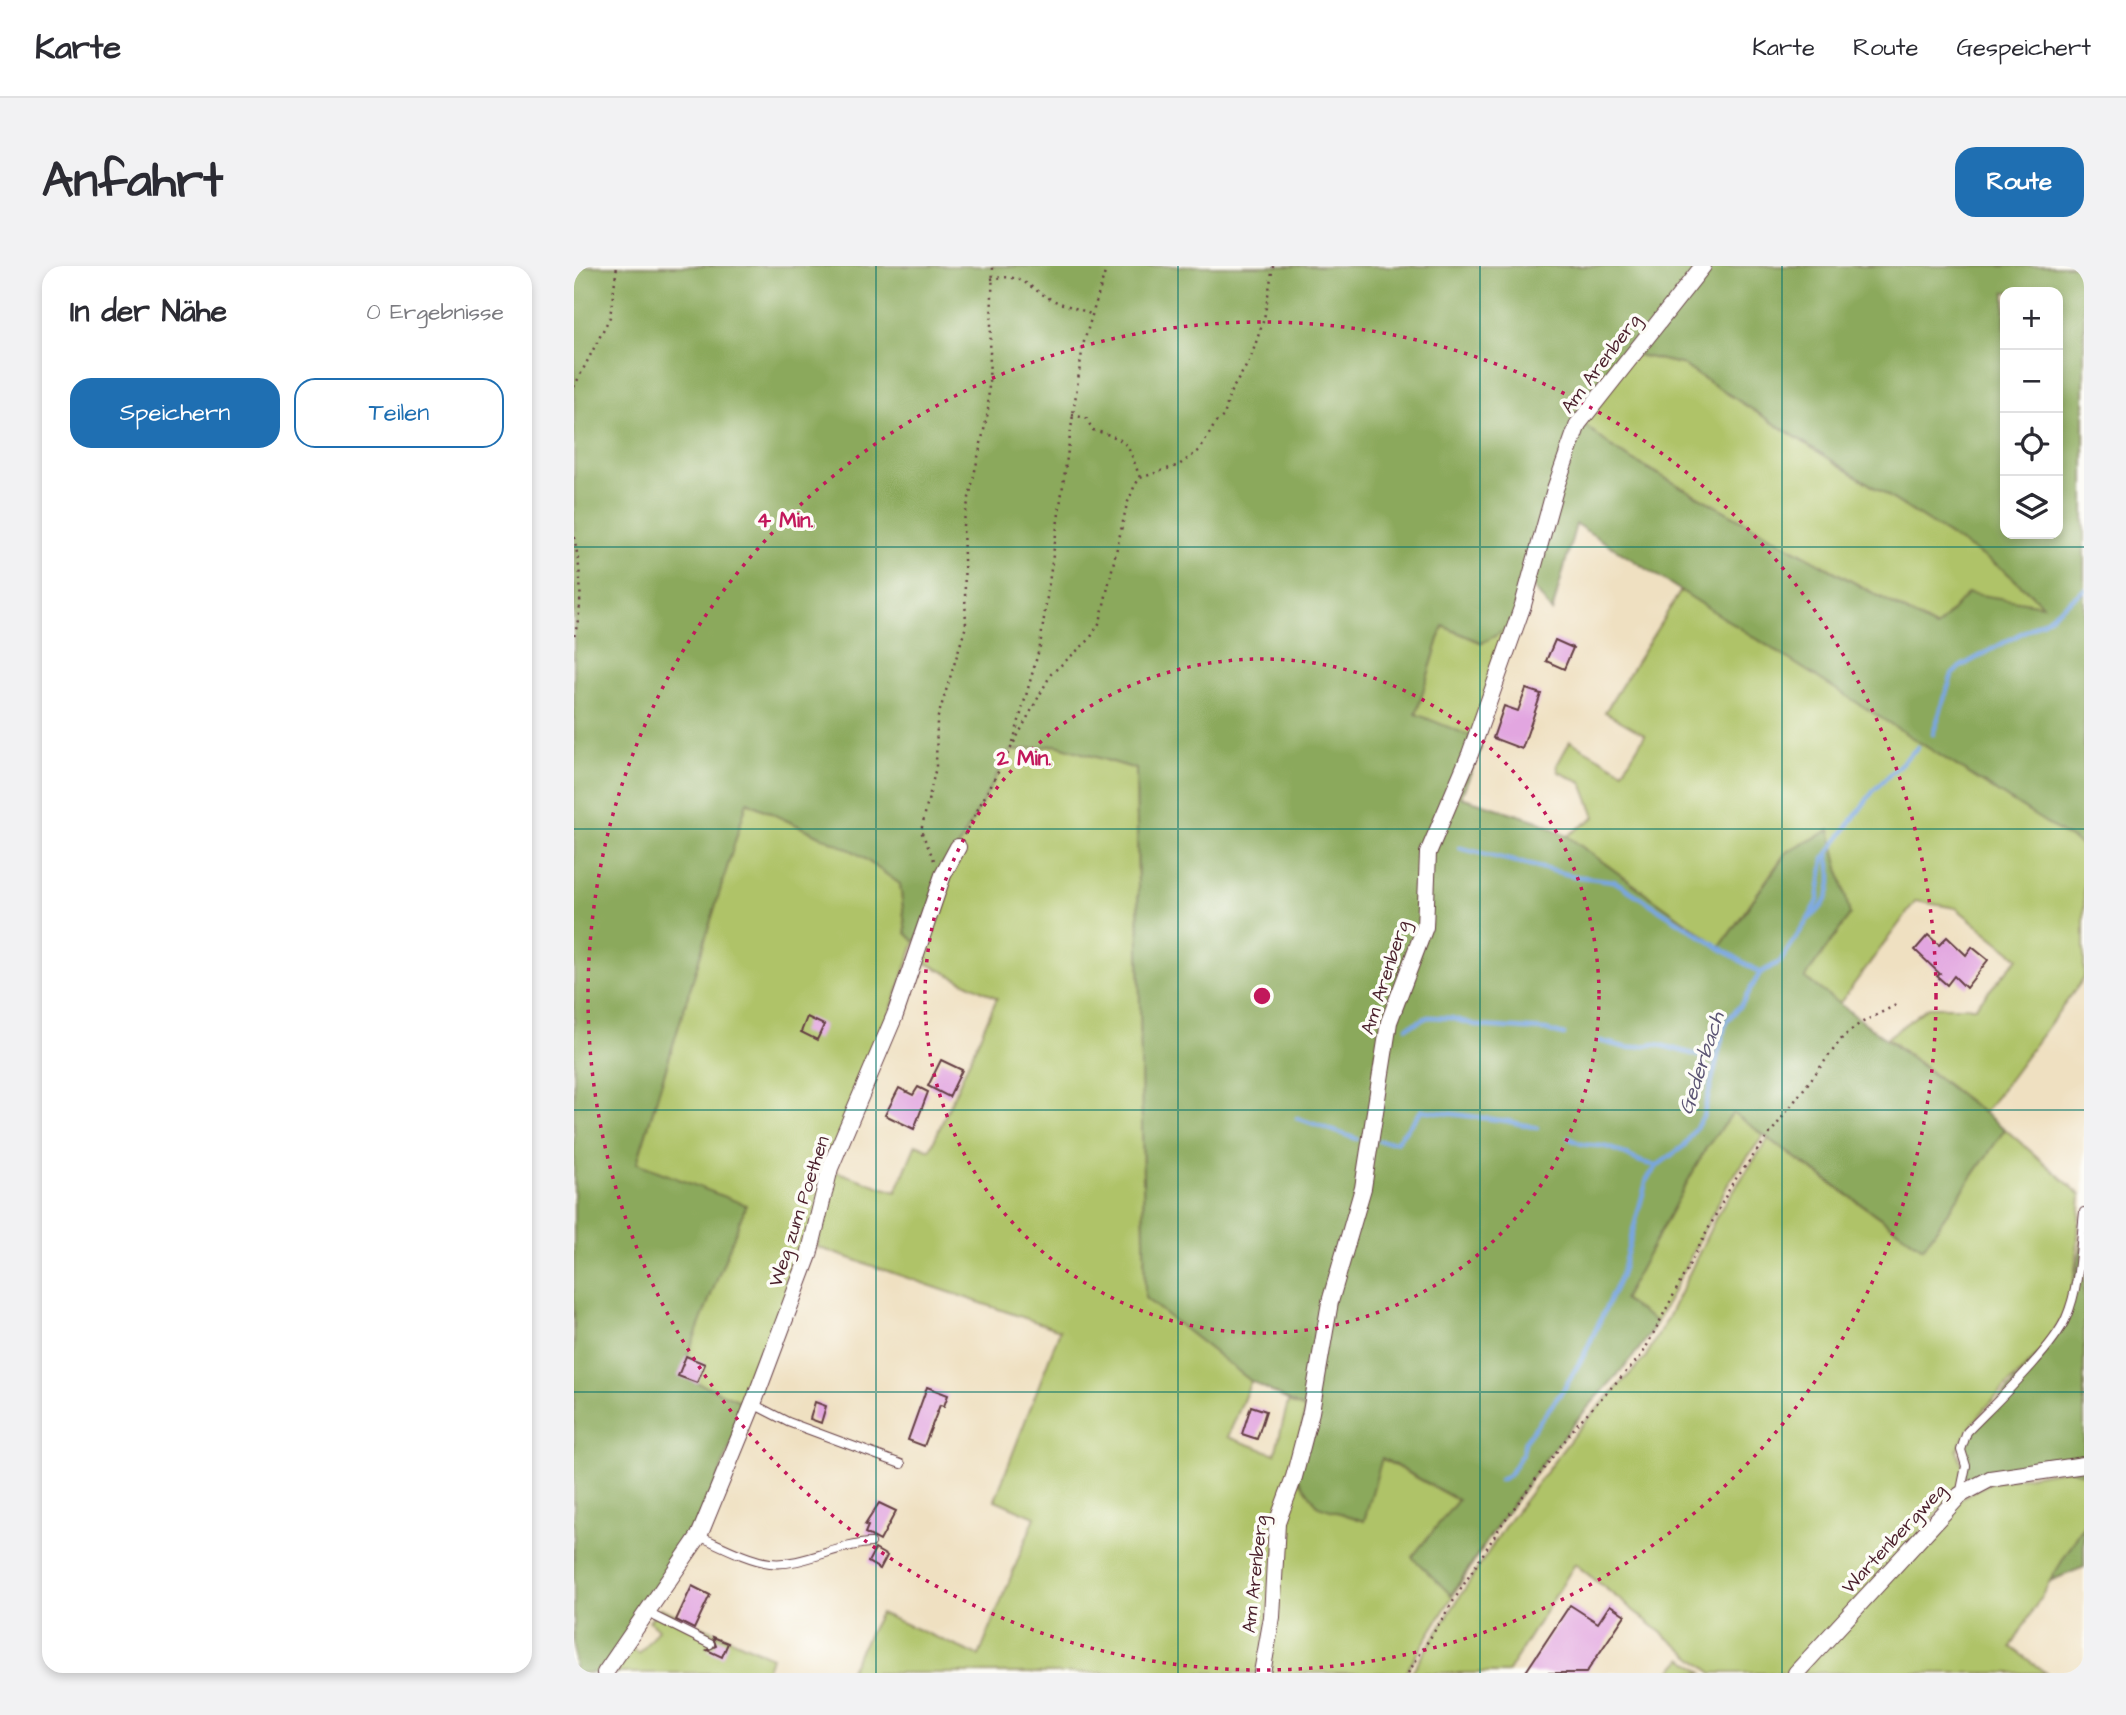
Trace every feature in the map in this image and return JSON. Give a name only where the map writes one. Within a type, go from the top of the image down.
[{"type":"street","name":"Am Arenberg","points":[[1262,1673],[1272,1617],[1277,1523],[1294,1477],[1311,1412],[1330,1302],[1363,1188],[1389,1022],[1425,927],[1428,853],[1470,754],[1523,604],[1555,489],[1578,424],[1703,266]]},
{"type":"street","name":"Weg zum Poethen","points":[[605,1673],[699,1535],[753,1404],[809,1255],[830,1168],[894,1015],[943,875],[958,848]]},
{"type":"street","name":"Wartenbergweg","points":[[1796,1673],[1960,1495],[1990,1479],[2084,1465]]},
{"type":"lane","points":[[1960,1495],[1966,1466],[1961,1450],[1968,1432],[2049,1344],[2065,1320],[2074,1294],[2084,1213]]},
{"type":"lane","points":[[753,1404],[788,1422],[901,1464]]},
{"type":"lane","points":[[699,1535],[770,1563],[786,1562],[852,1544],[871,1543]]},
{"type":"lane","points":[[648,1613],[710,1644]]},
{"type":"path","points":[[574,387],[610,317],[617,266]]},
{"type":"path","points":[[943,875],[921,831],[936,767],[937,720],[966,626],[964,525],[988,412],[993,266]]},
{"type":"path","points":[[1010,751],[1040,646],[1083,345],[1107,266]]},
{"type":"path","points":[[958,848],[1051,674],[1089,640],[1100,622],[1105,610],[1127,504],[1140,478],[1179,465],[1191,457],[1200,450],[1216,422],[1224,416],[1233,387],[1250,360],[1264,319],[1273,266]]},
{"type":"path","points":[[991,279],[1022,279],[1051,300],[1092,315]]},
{"type":"path","points":[[1072,415],[1086,418],[1093,430],[1111,433],[1125,442],[1140,478]]},
{"type":"path","points":[[574,537],[580,579],[580,618],[574,637]]},
{"type":"path","points":[[1408,1673],[1502,1524],[1578,1423],[1642,1355],[1732,1184],[1843,1037],[1859,1024],[1896,1005]]},
{"type":"green space","points":[[574,266],[2084,266],[2084,847],[1576,524],[1552,612],[1531,584],[1512,626],[1482,643],[1443,626],[1416,714],[1473,737],[1481,748],[1461,797],[1538,821],[1567,836],[1720,947],[1787,852],[1830,830],[1850,915],[1805,978],[2005,1129],[1923,1248],[1733,1113],[1706,1148],[1623,1300],[1657,1322],[1629,1361],[1543,1463],[1451,1595],[1412,1557],[1458,1500],[1382,1458],[1364,1521],[1318,1506],[1298,1478],[1305,1409],[1251,1381],[1145,1298],[1136,769],[1056,745],[1010,751],[958,847],[915,942],[906,933],[900,884],[855,852],[747,802],[637,1163],[746,1205],[680,1375],[747,1404],[696,1534],[603,1673],[574,1673]],"holes":[[[1623,352],[1681,364],[2004,570],[2043,605],[1968,593],[1936,628],[1618,452],[1580,421],[1602,378]]]},
{"type":"green space","points":[[1623,352],[1681,364],[2004,570],[2044,606],[1937,628],[1618,452],[1579,421],[1602,378]]},
{"type":"green space","points":[[1682,589],[2084,847],[2084,978],[1984,1113],[1887,1038],[1928,1007],[1975,1007],[2018,958],[1956,908],[1916,901],[1839,1004],[1805,978],[1850,915],[1786,852],[1720,947],[1567,836],[1595,817],[1582,783],[1559,772],[1557,765],[1570,741],[1623,771],[1645,735],[1605,712]]},
{"type":"green space","points":[[1443,626],[1482,643],[1512,626],[1473,737],[1416,715]]},
{"type":"green space","points":[[1056,745],[1136,769],[1145,1298],[1251,1381],[1228,1437],[1275,1454],[1288,1402],[1305,1409],[1259,1673],[848,1673],[880,1613],[979,1656],[1035,1517],[995,1500],[1060,1330],[817,1247],[832,1170],[896,1192],[916,1144],[930,1150],[997,998],[920,960],[958,847],[1010,751]]},
{"type":"green space","points":[[747,802],[855,852],[900,884],[906,933],[915,942],[799,1269],[747,1404],[679,1375],[637,1163]]},
{"type":"green space","points":[[1733,1112],[1764,1135],[1729,1182],[1657,1322],[1622,1300],[1706,1148]]},
{"type":"green space","points":[[2005,1129],[2081,1195],[2075,1272],[2063,1316],[2040,1351],[1967,1431],[1957,1450],[1963,1467],[1959,1490],[1805,1659],[1788,1673],[1712,1673],[1575,1564],[1507,1673],[1411,1673],[1505,1526],[1580,1427],[1645,1358],[1668,1318],[1717,1215],[1768,1139],[1923,1248]]},
{"type":"green space","points":[[2084,1231],[2084,1474],[2056,1464],[1965,1488],[1964,1450],[1970,1434],[2067,1322]]},
{"type":"green space","points":[[1381,1458],[1459,1501],[1451,1595],[1499,1522],[1405,1673],[1266,1673],[1280,1524],[1298,1478],[1364,1521]]},
{"type":"green space","points":[[2070,1469],[2084,1474],[2084,1525],[2011,1647],[2046,1673],[1799,1673],[1962,1497],[1992,1482]]},
{"type":"green space","points":[[2084,1525],[2084,1567],[2050,1581]]},
{"type":"green space","points":[[660,1608],[772,1657],[765,1673],[615,1673],[629,1647],[639,1654],[658,1629],[649,1621]]},
{"type":"green space","points":[[1683,1658],[1703,1673],[1669,1673]]},
{"type":"building","points":[[1555,640],[1573,648],[1564,669],[1546,661]]},
{"type":"building","points":[[1526,689],[1541,694],[1522,749],[1493,738],[1504,706],[1518,711]]},
{"type":"building","points":[[1928,935],[1939,945],[1947,937],[1966,955],[1972,947],[1988,960],[1966,988],[1954,976],[1947,985],[1937,976],[1940,974],[1915,950]]},
{"type":"building","points":[[807,1017],[824,1025],[817,1040],[801,1032]]},
{"type":"building","points":[[941,1060],[962,1070],[949,1097],[928,1086]]},
{"type":"building","points":[[918,1087],[928,1092],[914,1129],[885,1115],[899,1088],[913,1095]]},
{"type":"building","points":[[686,1356],[705,1364],[697,1383],[678,1376]]},
{"type":"building","points":[[927,1387],[948,1395],[944,1406],[940,1405],[924,1446],[908,1440]]},
{"type":"building","points":[[815,1402],[826,1406],[821,1423],[810,1419]]},
{"type":"building","points":[[1251,1406],[1266,1411],[1257,1439],[1242,1434]]},
{"type":"building","points":[[879,1503],[896,1511],[880,1541],[865,1533],[868,1526],[865,1525]]},
{"type":"building","points":[[875,1549],[887,1556],[880,1569],[868,1562]]},
{"type":"building","points":[[692,1586],[710,1595],[694,1629],[676,1620]]},
{"type":"building","points":[[1570,1605],[1598,1623],[1610,1605],[1625,1615],[1586,1673],[1525,1673]]},
{"type":"building","points":[[713,1637],[728,1643],[722,1657],[707,1650],[716,1646]]},
{"type":"waterway","name":"Gederbach","points":[[1933,734],[1952,675],[1960,667],[2045,620],[2084,590]]},
{"type":"waterway","name":"Gederbach","points":[[1500,1480],[1509,1475],[1523,1452],[1525,1441],[1564,1389],[1585,1353],[1621,1275],[1647,1179],[1658,1165],[1684,1146],[1703,1117],[1726,1022],[1743,1002],[1760,973],[1780,962],[1807,921],[1818,901],[1824,859],[1874,790],[1918,747]]},
{"type":"waterway","points":[[1460,848],[1574,876],[1614,881],[1760,973]]},
{"type":"waterway","points":[[1810,918],[1818,911],[1830,890],[1828,854]]},
{"type":"waterway","points":[[1407,1027],[1428,1017],[1451,1018],[1479,1026],[1545,1030],[1564,1035]]},
{"type":"waterway","points":[[1600,1041],[1628,1048],[1656,1044],[1715,1060]]},
{"type":"waterway","points":[[1379,1141],[1396,1142],[1422,1110],[1507,1121],[1538,1128]]},
{"type":"waterway","points":[[1297,1118],[1357,1139]]},
{"type":"waterway","points":[[1569,1138],[1586,1145],[1611,1148],[1640,1161],[1658,1165]]}]
